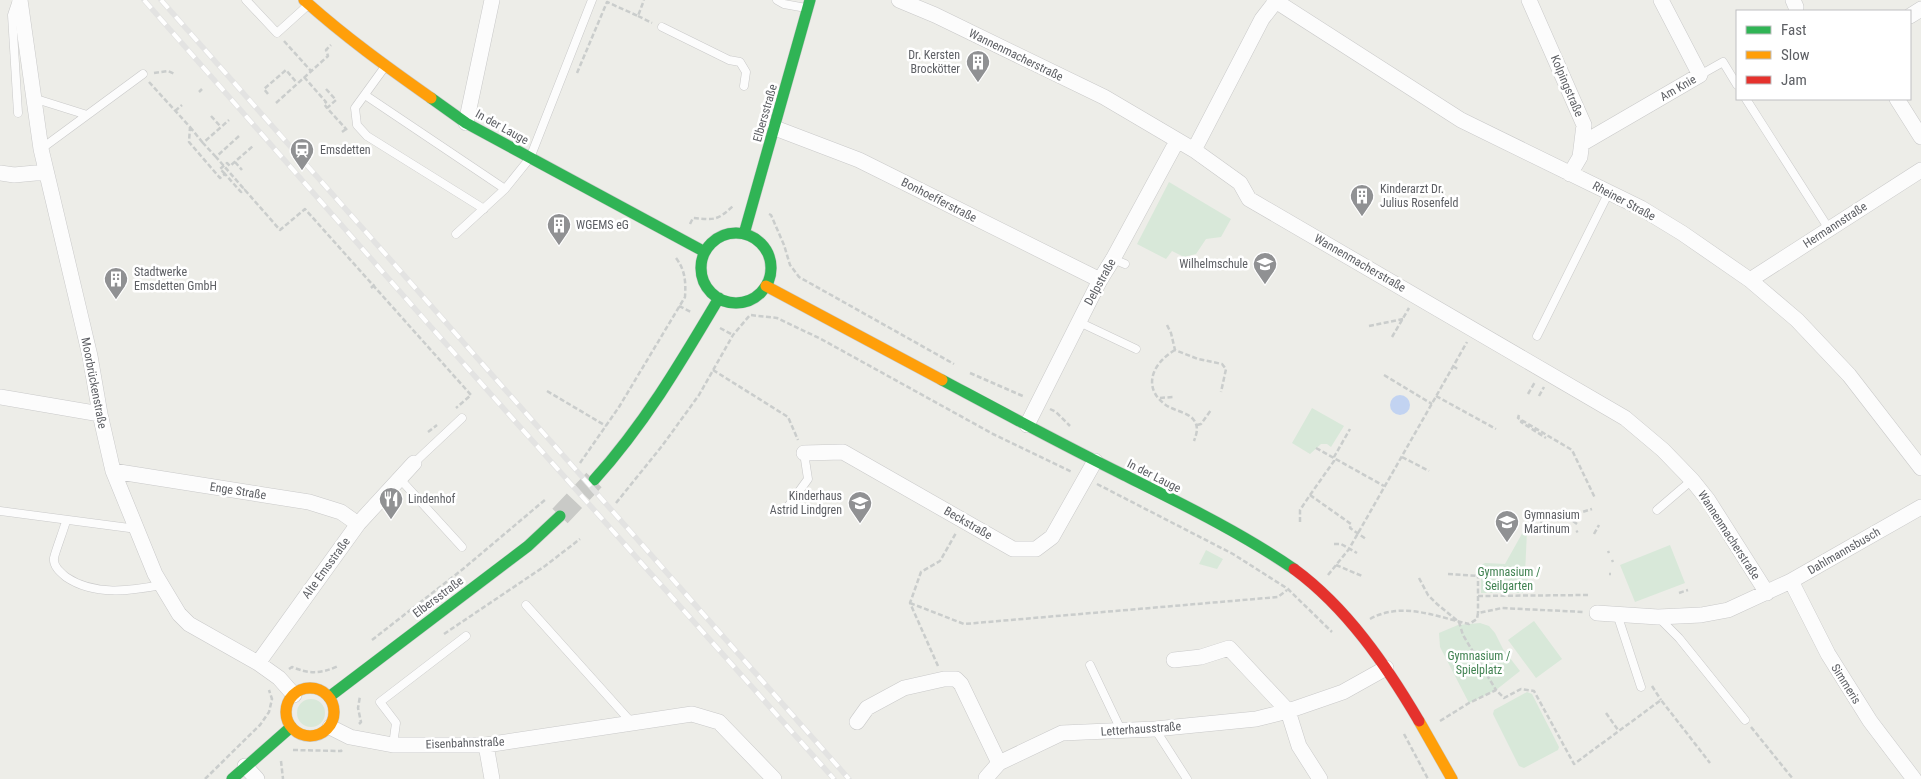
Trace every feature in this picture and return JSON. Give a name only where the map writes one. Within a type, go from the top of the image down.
[{"type":"street","name":"Moorbrückenstraße","points":[[18,0],[41,149],[90,356],[100,414],[113,471],[155,574],[179,614],[188,624],[258,663],[279,678],[294,694]]},
{"type":"street","points":[[466,123],[492,0]]},
{"type":"street","name":"Wannenmacherstraße","points":[[899,0],[935,15],[1104,97],[1194,150],[1240,183],[1249,200],[1302,235],[1416,296],[1624,418],[1663,450],[1692,480],[1708,500],[1767,593]]},
{"type":"street","name":"Kolpingstraße","points":[[1529,0],[1584,125],[1580,157],[1570,174]]},
{"type":"street","name":"Am Knie","points":[[1583,143],[1700,75],[1661,0]]},
{"type":"street","points":[[1194,150],[1262,19],[1275,1]]},
{"type":"street","name":"Rheiner Straße","points":[[1275,1],[1461,120],[1641,208],[1682,233],[1750,280],[1797,320],[1849,375],[1921,468]]},
{"type":"street","name":"In der Lauge","points":[[308,2],[385,66],[466,123],[705,252]]},
{"type":"street","name":"Elbersstraße","points":[[744,234],[776,128],[809,4]]},
{"type":"street","points":[[1898,100],[1921,137]]},
{"type":"street","name":"Bonhoefferstraße","points":[[776,128],[859,160],[1100,280]]},
{"type":"street","name":"Delpstraße","points":[[1027,425],[1100,280],[1119,261],[1177,141]]},
{"type":"street","name":"Hermannstraße","points":[[1750,280],[1921,170]]},
{"type":"street","points":[[0,173],[14,175],[46,172]]},
{"type":"street","points":[[732,233],[744,234],[753,237],[766,250],[771,268],[766,286],[759,294],[750,300],[729,302],[712,293],[703,278],[701,269],[705,252],[712,243],[721,236],[732,233]]},
{"type":"street","name":"In der Lauge","points":[[766,286],[1095,461],[1251,541],[1304,576],[1360,632],[1421,722],[1452,779]]},
{"type":"street","points":[[594,480],[616,458],[659,397],[719,298]]},
{"type":"street","points":[[0,397],[100,414]]},
{"type":"street","name":"Beckstraße","points":[[804,453],[843,452],[1013,549],[1036,549],[1052,537],[1095,461]]},
{"type":"street","name":"Alte Emsstraße","points":[[258,663],[358,524],[414,463]]},
{"type":"street","name":"Enge Straße","points":[[113,471],[309,502],[341,512],[358,524]]},
{"type":"street","name":"Dahlmannsbusch","points":[[1597,613],[1658,617],[1700,615],[1728,610],[1791,581],[1921,507]]},
{"type":"street","name":"Elbersstraße","points":[[329,697],[528,546],[560,516]]},
{"type":"street","name":"Simmeris","points":[[1791,581],[1828,654],[1870,721],[1914,779]]},
{"type":"street","points":[[1174,660],[1201,657],[1229,648],[1288,711],[1299,746],[1320,779]]},
{"type":"street","name":"Letterhausstraße","points":[[987,779],[999,763],[1062,733],[1155,729],[1256,719],[1288,711],[1343,692],[1386,668]]},
{"type":"street","points":[[857,722],[867,708],[904,688],[944,679],[956,679],[961,684],[999,763]]},
{"type":"street","points":[[313,688],[324,692],[329,697],[334,714],[330,727],[322,734],[308,736],[300,734],[291,727],[286,712],[289,701],[294,694],[303,689],[313,688]]},
{"type":"street","name":"Eisenbahnstraße","points":[[330,727],[350,737],[393,745],[486,745],[692,714],[719,722],[774,779]]},
{"type":"street","points":[[232,779],[291,727]]},
{"type":"street","points":[[486,745],[492,779]]},
{"type":"street","points":[[245,766],[257,779]]},
{"type":"lane","points":[[18,0],[12,15],[18,113]]},
{"type":"lane","points":[[246,0],[277,33],[308,2]]},
{"type":"lane","points":[[456,234],[505,189],[530,158],[592,0]]},
{"type":"lane","points":[[777,0],[784,4],[809,4]]},
{"type":"lane","points":[[662,27],[729,60],[740,62],[746,72],[744,86]]},
{"type":"lane","points":[[1700,75],[1723,62],[1736,83]]},
{"type":"lane","points":[[385,66],[355,108],[357,125],[367,136],[484,209]]},
{"type":"lane","points":[[41,149],[143,74]]},
{"type":"lane","points":[[365,94],[505,189]]},
{"type":"lane","points":[[33,98],[88,115]]},
{"type":"lane","points":[[1747,100],[1829,229]]},
{"type":"lane","points":[[1537,336],[1609,192]]},
{"type":"lane","points":[[1079,322],[1136,348]]},
{"type":"lane","points":[[414,463],[462,418]]},
{"type":"lane","points":[[787,508],[808,479],[804,453]]},
{"type":"lane","points":[[400,479],[462,547]]},
{"type":"lane","points":[[1657,510],[1692,480]]},
{"type":"lane","points":[[0,511],[137,529]]},
{"type":"lane","points":[[66,521],[54,559],[58,571],[73,581],[98,590],[136,590],[161,585]]},
{"type":"lane","points":[[526,605],[632,723]]},
{"type":"lane","points":[[1617,614],[1640,687]]},
{"type":"lane","points":[[1658,617],[1678,638],[1746,720]]},
{"type":"lane","points":[[393,745],[396,723],[380,702],[466,636]]},
{"type":"lane","points":[[1090,665],[1121,730]]},
{"type":"lane","points":[[1155,729],[1187,779]]},
{"type":"path","points":[[638,16],[644,0]]},
{"type":"path","points":[[574,80],[607,2],[662,27]]},
{"type":"path","points":[[277,33],[311,71]]},
{"type":"path","points":[[276,103],[325,59]]},
{"type":"path","points":[[261,93],[286,70],[297,83]]},
{"type":"path","points":[[143,74],[168,71],[175,74]]},
{"type":"path","points":[[143,74],[281,231],[306,208],[471,395],[454,409]]},
{"type":"path","points":[[304,77],[326,102],[324,104],[327,108],[351,134]]},
{"type":"path","points":[[199,92],[202,89]]},
{"type":"path","points":[[264,89],[268,94]]},
{"type":"path","points":[[326,89],[336,100],[327,108]]},
{"type":"path","points":[[175,111],[182,105]]},
{"type":"path","points":[[211,116],[221,127]]},
{"type":"path","points":[[203,144],[228,122]]},
{"type":"path","points":[[190,127],[189,142],[220,178],[225,174]]},
{"type":"path","points":[[342,132],[346,129]]},
{"type":"path","points":[[216,157],[239,136]]},
{"type":"path","points":[[245,189],[241,192],[220,169],[227,163],[230,166],[253,146]]},
{"type":"path","points":[[235,162],[242,170]]},
{"type":"path","points":[[580,463],[619,407],[684,297],[686,280],[682,266],[673,254],[682,240]]},
{"type":"path","points":[[1392,337],[1416,296]]},
{"type":"path","points":[[616,503],[662,446],[699,394],[733,335],[750,315],[778,318],[993,434],[1086,478],[1233,554],[1288,589],[1337,637]]},
{"type":"path","points":[[1369,326],[1403,319]]},
{"type":"path","points":[[1167,324],[1175,350]]},
{"type":"path","points":[[1327,577],[1349,548],[1474,330]]},
{"type":"path","points":[[1194,441],[1197,425],[1192,417],[1168,406],[1158,398],[1153,389],[1152,378],[1155,366],[1164,356],[1175,350],[1198,359],[1222,364],[1226,369],[1221,392]]},
{"type":"path","points":[[1453,366],[1460,370]]},
{"type":"path","points":[[713,370],[788,417],[804,453]]},
{"type":"path","points":[[1384,375],[1432,404]]},
{"type":"path","points":[[547,391],[606,426]]},
{"type":"path","points":[[1436,396],[1496,429]]},
{"type":"path","points":[[1158,398],[1173,397]]},
{"type":"path","points":[[1197,425],[1202,424],[1211,410]]},
{"type":"path","points":[[1520,415],[1518,418],[1572,450],[1594,498]]},
{"type":"path","points":[[1522,420],[1521,422],[1546,438]]},
{"type":"path","points":[[428,432],[441,421]]},
{"type":"path","points":[[1300,522],[1300,510],[1334,461],[1334,457],[1350,429]]},
{"type":"path","points":[[1316,448],[1384,486]]},
{"type":"path","points":[[1402,456],[1429,471]]},
{"type":"path","points":[[1310,496],[1351,524],[1350,528],[1366,539]]},
{"type":"path","points":[[369,642],[463,569],[546,499]]},
{"type":"path","points":[[1576,514],[1592,509]]},
{"type":"path","points":[[1541,523],[1543,517]]},
{"type":"path","points":[[944,679],[910,602],[921,572],[940,562],[963,520]]},
{"type":"path","points":[[1572,521],[1577,524]]},
{"type":"path","points":[[1594,534],[1599,525]]},
{"type":"path","points":[[1561,527],[1562,535]]},
{"type":"path","points":[[1547,530],[1555,535]]},
{"type":"path","points":[[439,638],[545,566],[580,539]]},
{"type":"path","points":[[1334,544],[1341,544],[1357,553]]},
{"type":"path","points":[[1336,565],[1362,576]]},
{"type":"path","points":[[1360,632],[1373,618],[1386,613],[1411,610],[1469,624],[1477,619],[1478,613],[1478,566]]},
{"type":"path","points":[[1448,574],[1478,576]]},
{"type":"path","points":[[1419,578],[1428,595],[1459,622],[1472,650],[1496,690],[1504,698],[1521,689],[1534,691],[1574,764],[1661,700]]},
{"type":"path","points":[[910,602],[964,624],[1278,598],[1288,589]]},
{"type":"path","points":[[1679,593],[1688,590]]},
{"type":"path","points":[[1478,596],[1588,595]]},
{"type":"path","points":[[1478,613],[1502,608],[1597,613]]},
{"type":"path","points":[[338,667],[345,661]]},
{"type":"path","points":[[1648,681],[1710,763]]},
{"type":"path","points":[[1439,722],[1469,703],[1496,690]]},
{"type":"path","points":[[290,750],[341,751],[361,722],[358,708],[360,694]]},
{"type":"path","points":[[1606,713],[1619,730]]},
{"type":"path","points":[[1746,720],[1793,779]]},
{"type":"path","points":[[205,779],[260,725]]},
{"type":"path","points":[[1402,729],[1428,779]]},
{"type":"path","points":[[280,756],[283,779]]},
{"type":"green space","points":[[1169,182],[1231,219],[1221,237],[1206,239],[1196,254],[1184,257],[1172,251],[1166,259],[1137,244]]},
{"type":"green space","points":[[1312,408],[1344,426],[1331,447],[1327,444],[1321,444],[1310,454],[1292,443]]},
{"type":"green space","name":"Gymnasium / Seilgarten","points":[[1535,520],[1534,531],[1527,531],[1525,574],[1529,576],[1523,593],[1481,593],[1481,565],[1485,563],[1505,564],[1528,523]]},
{"type":"green space","points":[[1670,545],[1685,583],[1635,602],[1620,565]]},
{"type":"green space","points":[[1206,550],[1223,559],[1217,569],[1199,564]]},
{"type":"green space","points":[[1534,621],[1562,659],[1536,678],[1508,640]]},
{"type":"green space","name":"Gymnasium / Spielplatz","points":[[1480,623],[1489,626],[1495,633],[1503,649],[1520,671],[1496,690],[1469,703],[1440,647],[1439,633],[1458,625]]},
{"type":"green space","points":[[1527,692],[1532,694],[1559,747],[1558,750],[1524,768],[1519,766],[1493,714],[1494,710]]},
{"type":"green space","points":[[311,699],[321,703],[325,713],[321,723],[311,727],[301,723],[297,713],[301,703]]},
{"type":"water","points":[[1400,395],[1407,398],[1410,405],[1407,412],[1400,415],[1393,412],[1390,405],[1393,398]]},
{"type":"tunnel","points":[[560,516],[594,480]]},
{"type":"railway","points":[[144,0],[431,327],[834,779]]},
{"type":"railway","points":[[161,0],[849,779]]},
{"type":"traffic: fast","points":[[744,234],[810,0]]},
{"type":"traffic: fast","points":[[431,98],[466,123],[705,252]]},
{"type":"traffic: fast","points":[[736,233],[749,236],[761,243],[768,255],[771,268],[768,281],[761,293],[749,300],[736,303],[723,300],[711,293],[704,281],[701,268],[704,255],[711,243],[723,236],[736,233]]},
{"type":"traffic: fast","points":[[594,480],[646,415],[719,298]]},
{"type":"traffic: fast","points":[[942,380],[1210,519],[1294,569]]},
{"type":"traffic: fast","points":[[329,697],[528,546],[560,516]]},
{"type":"traffic: fast","points":[[232,779],[291,727]]},
{"type":"traffic: slow","points":[[304,0],[350,39],[431,98]]},
{"type":"traffic: slow","points":[[766,286],[942,380]]},
{"type":"traffic: slow","points":[[305,688],[315,688],[327,695],[334,707],[334,712],[334,717],[327,729],[315,736],[305,736],[297,732],[290,725],[286,717],[286,707],[290,699],[297,692],[305,688]]},
{"type":"traffic: slow","points":[[1419,721],[1452,779]]},
{"type":"traffic: jam","points":[[1294,569],[1313,584],[1348,619],[1393,679],[1419,721]]},
{"type":"place","name":"Dr. Kersten Brockötter","points":[[978,83]]},
{"type":"place","name":"Emsdetten","points":[[302,171]]},
{"type":"place","name":"Kinderarzt Dr. Julius Rosenfeld","points":[[1362,217]]},
{"type":"place","name":"WGEMS eG","points":[[559,246]]},
{"type":"place","name":"Wilhelmschule","points":[[1265,285]]},
{"type":"place","name":"Stadtwerke Emsdetten GmbH","points":[[116,300]]},
{"type":"place","name":"Lindenhof","points":[[391,520]]},
{"type":"place","name":"Kinderhaus Astrid Lindgren","points":[[860,524]]},
{"type":"place","name":"Gymnasium Martinum","points":[[1507,543]]}]
